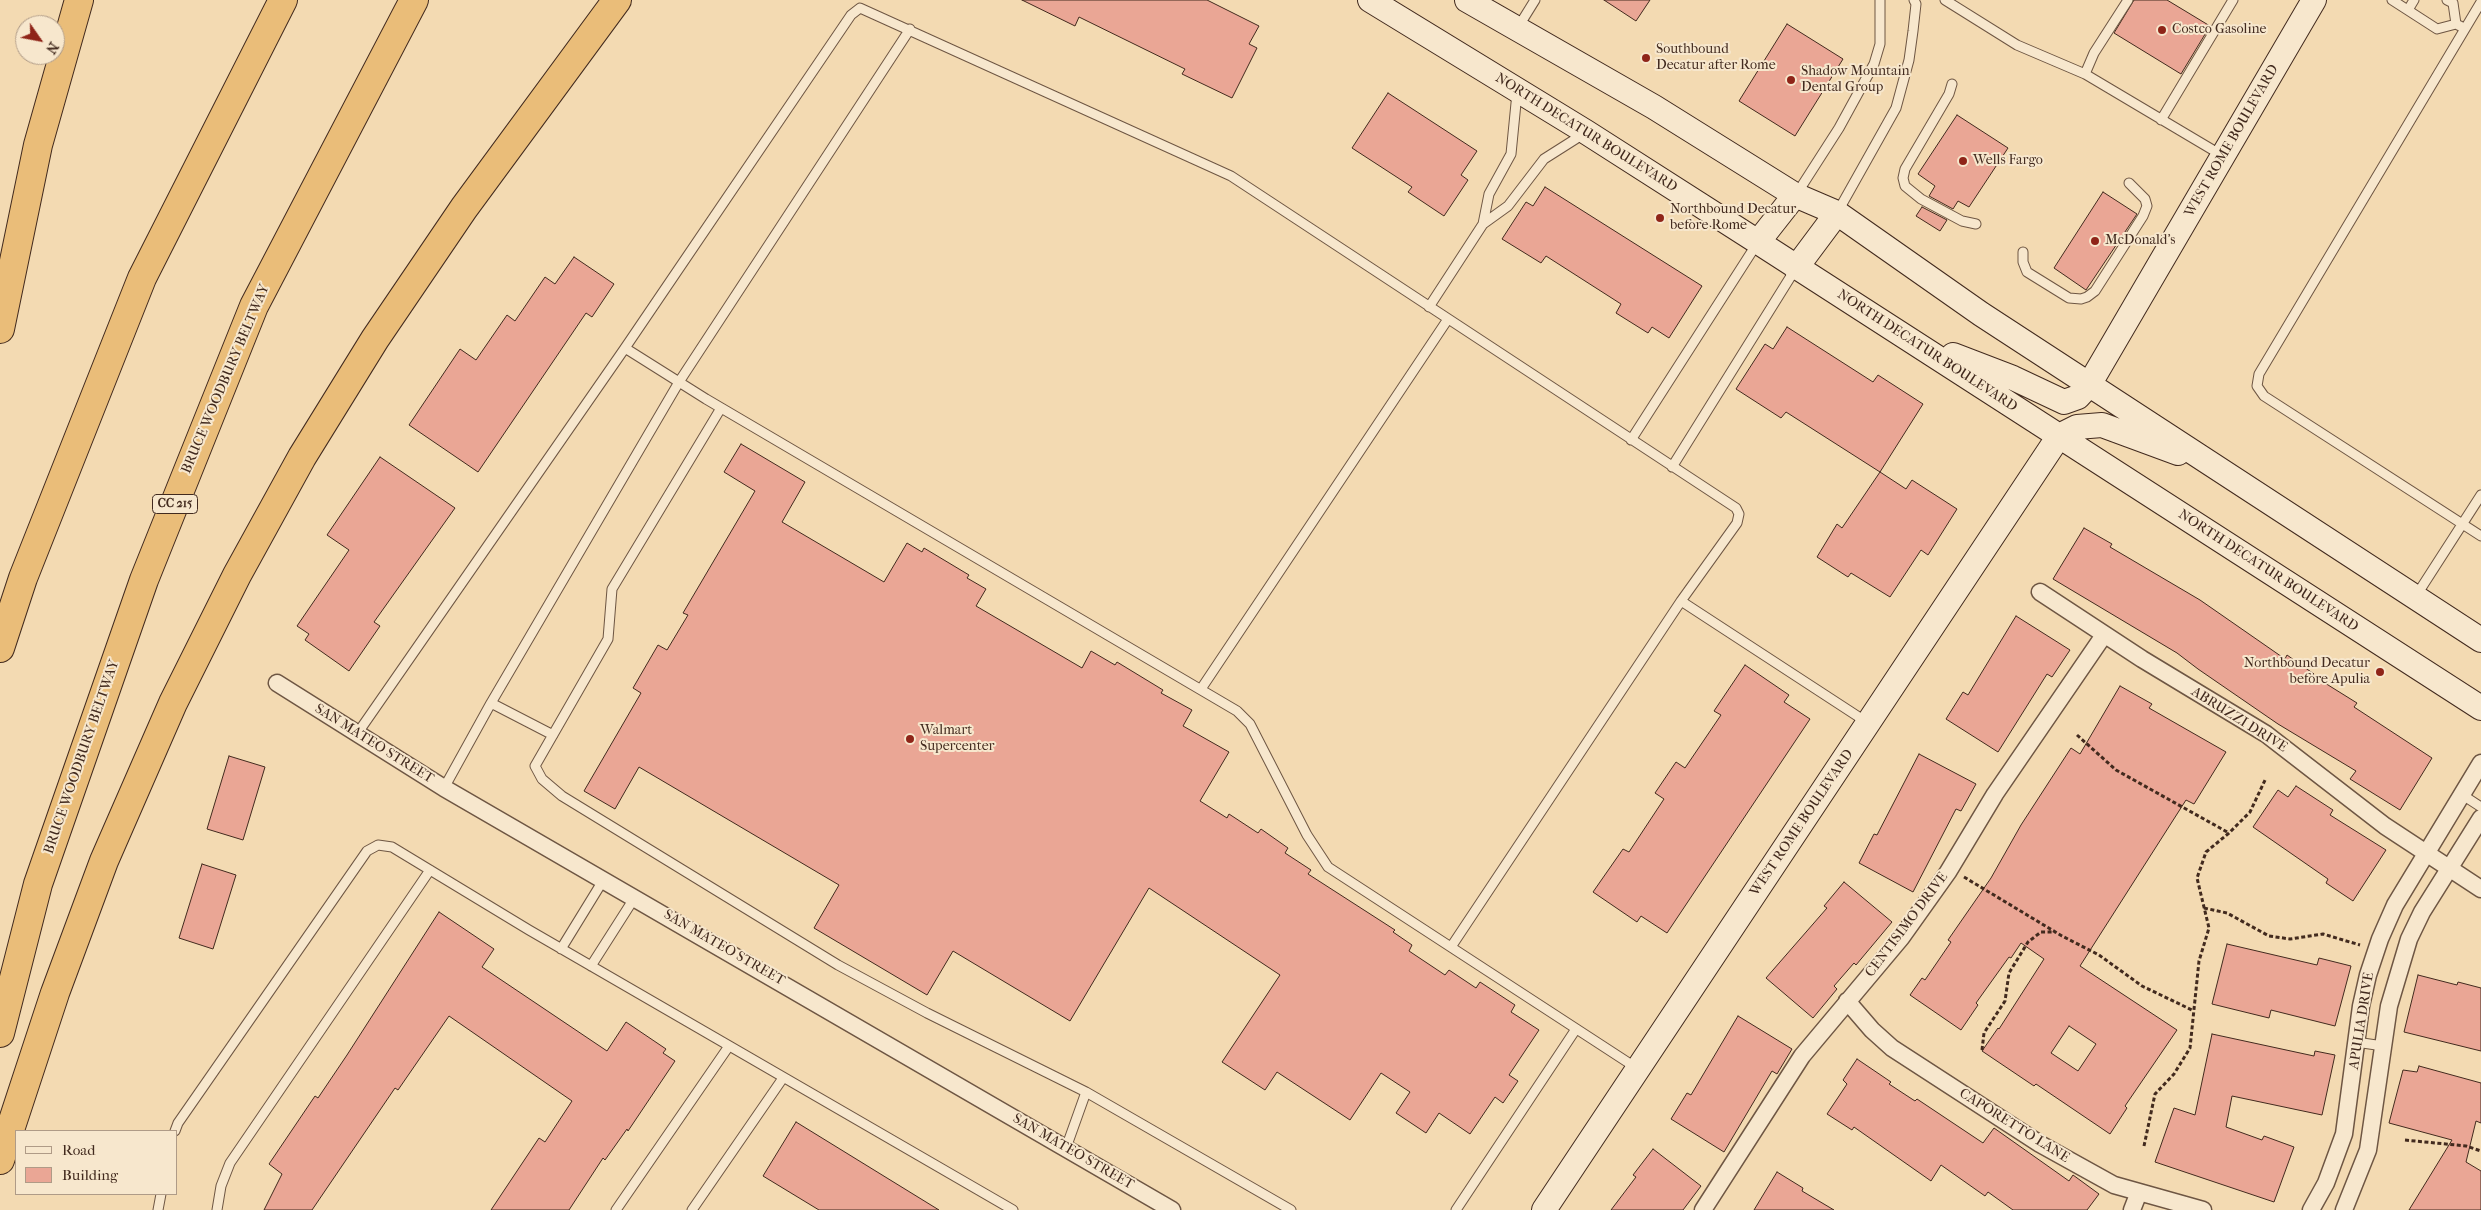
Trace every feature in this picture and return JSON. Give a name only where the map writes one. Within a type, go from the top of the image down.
[{"type":"highway","points":[[0,329],[38,145],[79,0]]},
{"type":"highway","points":[[0,648],[23,578],[142,278],[283,0]]},
{"type":"highway","name":"BRUCE WOODBURY BELTWAY","points":[[0,1033],[41,874],[144,580],[254,306],[389,43],[414,0]]},
{"type":"highway","points":[[0,1160],[55,993],[104,861],[173,703],[237,575],[302,457],[380,331],[464,208],[617,0]]},
{"type":"main road","name":"NORTH DECATUR BOULEVARD","points":[[1370,0],[1586,132],[2481,708]]},
{"type":"main road","points":[[1467,0],[1654,107],[1795,195],[1837,213],[1981,314],[2481,640]]},
{"type":"main road","name":"WEST ROME BOULEVARD","points":[[2089,385],[2314,0]]},
{"type":"main road","points":[[1758,242],[1795,195]]},
{"type":"main road","points":[[1796,268],[1837,213]]},
{"type":"main road","points":[[1911,340],[2013,378],[2064,402],[2078,397],[2089,385]]},
{"type":"main road","points":[[2059,436],[2077,427],[2091,424],[2102,425],[2211,465]]},
{"type":"main road","name":"WEST ROME BOULEVARD","points":[[1544,1210],[2059,436]]},
{"type":"street","name":"ABRUZZI DRIVE","points":[[2040,592],[2104,635],[2266,734],[2386,826],[2481,889]]},
{"type":"street","name":"CENTISIMO DRIVE","points":[[1703,1210],[1802,1056],[1901,938],[1948,872],[1995,794],[2104,635]]},
{"type":"street","name":"SAN MATEO STREET","points":[[277,683],[444,788],[604,879],[1172,1210]]},
{"type":"street","name":"APULIA DRIVE","points":[[2311,1210],[2326,1183],[2344,1134],[2356,1042],[2368,975],[2380,939],[2395,905],[2481,763]]},
{"type":"street","name":"APULIA DRIVE","points":[[2344,1210],[2368,1150],[2389,1006],[2409,939],[2422,912],[2448,868],[2481,818]]},
{"type":"street","name":"CAPORETTO LANE","points":[[1847,1001],[1872,1030],[1892,1048],[1981,1107],[2093,1174],[2114,1185],[2203,1210]]},
{"type":"street","points":[[2132,1210],[2139,1192]]},
{"type":"lane","points":[[1517,29],[1535,0]]},
{"type":"lane","points":[[1795,195],[1839,128],[1874,64],[1880,44],[1880,0]]},
{"type":"lane","points":[[1837,213],[1896,108],[1909,60],[1914,31],[1916,4],[1914,0]]},
{"type":"lane","points":[[1945,0],[2017,45],[2085,74],[2223,157]]},
{"type":"lane","points":[[2085,74],[2094,53],[2128,0]]},
{"type":"lane","points":[[2161,120],[2233,0]]},
{"type":"lane","points":[[2392,0],[2437,29],[2460,26]]},
{"type":"lane","points":[[2408,10],[2414,0]]},
{"type":"lane","points":[[2447,0],[2453,3],[2460,26]]},
{"type":"lane","points":[[2481,2],[2460,26],[2259,374],[2257,386],[2264,396],[2481,536]]},
{"type":"lane","points":[[356,734],[626,348],[851,15],[860,8],[1231,176],[1736,508],[1739,514],[1737,523],[1681,601],[1451,947]]},
{"type":"lane","points":[[444,788],[491,703],[679,382],[910,29]]},
{"type":"lane","points":[[1952,84],[1949,94],[1905,169],[1903,178],[1905,186],[1920,199],[1962,221],[1976,224]]},
{"type":"lane","points":[[1483,224],[1489,194],[1511,154],[1514,140],[1517,90]]},
{"type":"lane","points":[[1429,307],[1483,224],[1508,206],[1544,159],[1586,132]]},
{"type":"lane","points":[[2023,252],[2023,262],[2027,272],[2069,298],[2081,299],[2087,297],[2095,291],[2143,216],[2147,206],[2145,199],[2129,183]]},
{"type":"lane","points":[[1631,440],[1758,242]]},
{"type":"lane","points":[[1672,467],[1796,268]]},
{"type":"lane","points":[[1200,689],[1448,319]]},
{"type":"lane","points":[[626,348],[721,408],[1238,711],[1250,724],[1307,835],[1328,867],[1638,1070]]},
{"type":"lane","points":[[721,408],[612,589],[608,639],[535,766],[542,779],[562,796],[838,965],[927,1013],[1086,1092],[1292,1210]]},
{"type":"lane","points":[[2415,597],[2481,495]]},
{"type":"lane","points":[[1681,601],[1869,724]]},
{"type":"lane","points":[[491,703],[553,735]]},
{"type":"lane","points":[[2461,794],[2481,807]]},
{"type":"lane","points":[[175,1130],[367,851],[378,845],[392,847],[591,966],[1013,1210]]},
{"type":"lane","points":[[216,1210],[221,1186],[230,1163],[430,870]]},
{"type":"lane","points":[[562,949],[604,879]]},
{"type":"lane","points":[[591,966],[635,897]]},
{"type":"lane","points":[[1456,1210],[1576,1029]]},
{"type":"lane","points":[[2356,1042],[2383,1046]]},
{"type":"lane","points":[[616,1210],[729,1046]]},
{"type":"lane","points":[[692,1210],[783,1078]]},
{"type":"lane","points":[[1066,1148],[1086,1092]]},
{"type":"lane","points":[[158,1210],[161,1195]]},
{"type":"path","points":[[2076,735],[2116,770],[2229,833]]},
{"type":"path","points":[[2144,1146],[2155,1094],[2174,1074],[2190,1048],[2192,1010],[2199,961],[2210,928],[2197,878],[2206,852],[2250,812],[2266,778]]},
{"type":"path","points":[[1964,877],[2055,932],[2099,955],[2142,986],[2192,1010]]},
{"type":"path","points":[[2204,908],[2227,913],[2269,936],[2290,939],[2323,934],[2364,946]]},
{"type":"path","points":[[1982,1050],[1984,1033],[2005,1001],[2009,973],[2028,942],[2041,932],[2055,932]]},
{"type":"path","points":[[2405,1140],[2466,1146],[2481,1151]]},
{"type":"building","points":[[1022,0],[1207,0],[1259,26],[1249,44],[1257,48],[1232,98],[1182,74],[1185,69],[1079,17],[1075,26]]},
{"type":"building","points":[[1604,0],[1650,0],[1636,21]]},
{"type":"building","points":[[2134,0],[2167,0],[2210,26],[2181,74],[2114,33]]},
{"type":"building","name":"Shadow Mountain Dental Group","points":[[1787,24],[1843,59],[1795,136],[1739,101]]},
{"type":"building","points":[[1388,93],[1477,151],[1461,175],[1468,180],[1444,216],[1408,192],[1412,187],[1352,148]]},
{"type":"building","name":"Wells Fargo","points":[[1957,115],[2008,148],[1969,207],[1958,201],[1953,209],[1929,196],[1935,186],[1918,174]]},
{"type":"building","points":[[1545,187],[1702,286],[1669,338],[1652,327],[1648,333],[1616,313],[1621,304],[1546,256],[1541,263],[1502,239],[1526,202],[1533,206]]},
{"type":"building","name":"McDonald's","points":[[2103,192],[2137,214],[2086,290],[2054,268]]},
{"type":"building","points":[[1922,207],[1947,220],[1940,231],[1916,216]]},
{"type":"building","points":[[574,257],[614,284],[592,317],[586,313],[478,472],[409,425],[460,349],[476,360],[507,315],[515,321],[545,277],[555,284]]},
{"type":"building","points":[[1787,327],[1873,382],[1878,375],[1923,404],[1880,472],[1786,412],[1781,418],[1736,389],[1765,344],[1773,349]]},
{"type":"building","name":"Walmart Supercenter","points":[[741,444],[805,482],[782,522],[884,582],[907,543],[922,552],[924,548],[969,575],[967,578],[986,589],[976,606],[1082,668],[1091,651],[1115,665],[1117,662],[1163,690],[1161,693],[1192,710],[1183,726],[1229,752],[1200,801],[1227,818],[1229,814],[1258,833],[1261,829],[1288,848],[1285,853],[1311,870],[1308,874],[1395,930],[1393,932],[1412,945],[1409,951],[1445,975],[1449,970],[1476,988],[1480,982],[1515,1005],[1511,1012],[1539,1030],[1509,1075],[1518,1081],[1503,1103],[1495,1097],[1470,1134],[1439,1113],[1426,1133],[1396,1113],[1410,1092],[1381,1073],[1350,1120],[1277,1072],[1265,1090],[1222,1062],[1280,975],[1149,888],[1070,1021],[953,951],[927,995],[814,928],[839,885],[639,767],[615,809],[584,791],[641,693],[633,688],[658,645],[667,650],[688,615],[683,613],[755,491],[724,472]]},
{"type":"building","points":[[380,457],[455,508],[374,622],[380,626],[349,671],[305,640],[309,634],[297,626],[349,550],[327,535]]},
{"type":"building","points":[[1880,472],[1906,489],[1912,480],[1957,509],[1928,555],[1921,550],[1890,597],[1851,573],[1848,577],[1817,557],[1837,524],[1842,528]]},
{"type":"building","points":[[2084,528],[2112,544],[2110,547],[2200,600],[2285,659],[2287,655],[2314,674],[2312,675],[2357,703],[2354,707],[2432,758],[2400,810],[2350,779],[2356,771],[2278,724],[2177,653],[2053,579]]},
{"type":"building","points":[[2016,616],[2070,650],[2052,677],[2047,674],[1998,752],[1946,719],[1963,692],[1968,695]]},
{"type":"building","points":[[1745,665],[1789,695],[1784,702],[1810,719],[1667,933],[1641,916],[1637,922],[1593,892],[1623,849],[1629,852],[1664,799],[1655,793],[1676,762],[1685,768],[1721,715],[1714,711]]},
{"type":"building","points":[[2120,686],[2152,704],[2149,708],[2226,752],[2194,804],[2186,800],[2080,966],[2177,1030],[2125,1106],[2127,1108],[2110,1134],[2036,1084],[2034,1086],[1982,1051],[1999,1029],[2044,959],[2021,943],[1976,1003],[1978,1005],[1961,1030],[1910,995],[1922,978],[1925,980],[1951,942],[1948,940],[1991,878],[2021,825],[2071,748],[2080,754]],"holes":[[[2069,1026],[2096,1044],[2078,1071],[2051,1053]]]},
{"type":"building","points":[[1919,754],[1976,784],[1961,811],[1956,809],[1913,892],[1859,863],[1874,834],[1877,835]]},
{"type":"building","points":[[229,756],[265,767],[243,840],[207,829]]},
{"type":"building","points":[[2296,786],[2333,810],[2330,815],[2386,850],[2353,901],[2326,883],[2328,879],[2253,827],[2278,790],[2288,797]]},
{"type":"building","points":[[202,864],[236,875],[213,949],[179,938]]},
{"type":"building","points":[[1844,882],[1892,922],[1856,965],[1854,963],[1834,986],[1837,989],[1813,1018],[1766,978],[1827,908],[1824,906]]},
{"type":"building","points":[[439,912],[494,949],[482,967],[607,1051],[626,1022],[666,1049],[663,1053],[675,1061],[628,1131],[627,1129],[605,1160],[603,1158],[569,1210],[491,1210],[539,1138],[545,1142],[572,1101],[449,1016],[398,1090],[395,1088],[312,1210],[264,1210],[282,1174],[269,1164],[315,1096],[318,1098]]},
{"type":"building","points":[[2227,944],[2317,965],[2319,958],[2351,966],[2335,1026],[2271,1010],[2269,1018],[2212,1004]]},
{"type":"building","points":[[2418,975],[2457,985],[2458,982],[2481,988],[2481,1051],[2404,1032]]},
{"type":"building","points":[[1738,1016],[1792,1049],[1777,1074],[1772,1071],[1724,1152],[1671,1119],[1687,1093],[1691,1095]]},
{"type":"building","points":[[2212,1034],[2314,1056],[2315,1051],[2335,1055],[2322,1115],[2232,1096],[2226,1127],[2262,1140],[2264,1136],[2294,1147],[2274,1202],[2155,1162],[2174,1108],[2195,1115]]},
{"type":"building","points":[[1857,1059],[1891,1082],[1889,1084],[1915,1101],[1917,1099],[1983,1143],[1994,1128],[2069,1181],[2073,1175],[2099,1194],[2087,1210],[2013,1210],[1988,1192],[1985,1196],[1941,1165],[1931,1181],[1854,1127],[1852,1130],[1827,1114],[1847,1084],[1843,1080]]},
{"type":"building","points":[[2419,1066],[2481,1083],[2481,1123],[2476,1121],[2466,1162],[2481,1171],[2481,1210],[2409,1210],[2452,1140],[2389,1123],[2403,1070],[2417,1072]]},
{"type":"building","points":[[796,1122],[939,1210],[819,1210],[763,1176]]},
{"type":"building","points":[[1653,1149],[1701,1186],[1683,1210],[1611,1210],[1636,1177],[1633,1175]]},
{"type":"building","points":[[1777,1172],[1803,1188],[1802,1191],[1834,1210],[1754,1210]]},
{"type":"place","name":"Costco Gasoline","points":[[2162,30]]},
{"type":"place","name":"Southbound Decatur after Rome","points":[[1646,58]]},
{"type":"place","name":"Shadow Mountain Dental Group","points":[[1791,80]]},
{"type":"place","name":"Wells Fargo","points":[[1963,161]]},
{"type":"place","name":"Northbound Decatur before Rome","points":[[1660,218]]},
{"type":"place","name":"McDonald's","points":[[2095,241]]},
{"type":"place","name":"Northbound Decatur before Apulia","points":[[2380,672]]},
{"type":"place","name":"Walmart Supercenter","points":[[910,739]]}]
